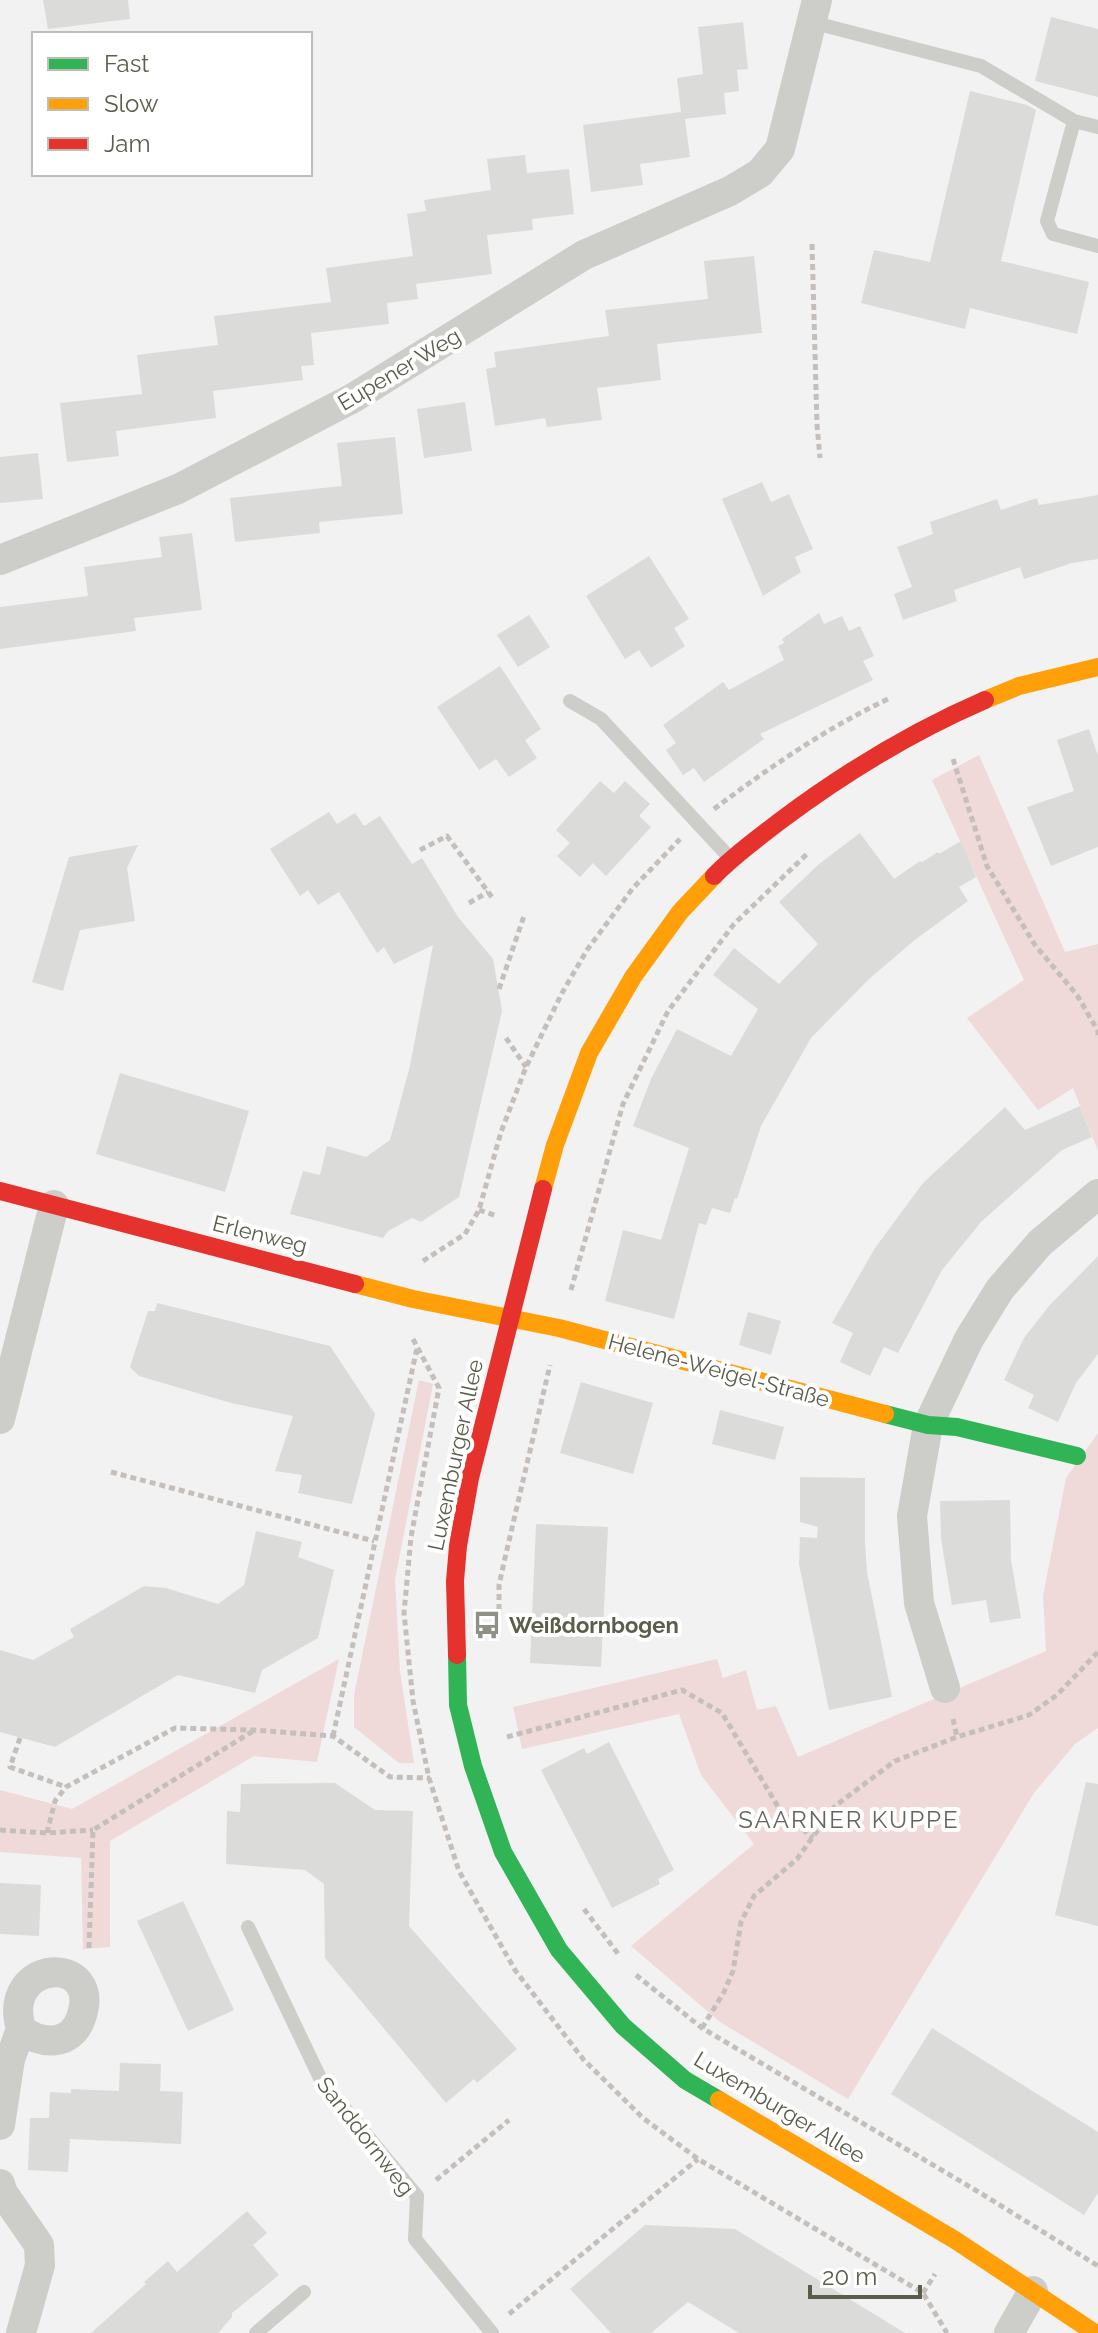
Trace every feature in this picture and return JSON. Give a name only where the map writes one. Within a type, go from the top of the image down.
[{"type":"street","name":"Eupener Weg","points":[[0,560],[178,489],[353,398],[584,255],[730,191],[760,173],[780,149],[814,11]]},
{"type":"street","name":"Luxemburger Allee","points":[[1095,2333],[838,2169],[685,2080],[623,2026],[559,1950],[503,1852],[473,1766],[458,1705],[455,1581],[470,1478],[555,1145],[589,1053],[633,977],[680,912],[730,859],[820,791],[938,721],[1019,686],[1098,667]]},
{"type":"street","name":"Erlenweg","points":[[0,1191],[413,1299],[509,1318]]},
{"type":"street","points":[[945,1688],[919,1603],[912,1516],[928,1425],[969,1339],[1000,1289],[1040,1243],[1098,1194]]},
{"type":"street","points":[[0,1419],[54,1205]]},
{"type":"street","name":"Helene-Weigel-Straße","points":[[509,1318],[559,1328],[928,1425],[957,1427],[1077,1456]]},
{"type":"street","points":[[48,1971],[61,1973],[72,1980],[81,1992],[84,2006],[81,2020],[73,2032],[60,2040],[46,2042],[32,2039],[21,2029],[14,2017],[12,2004],[15,1991],[23,1980],[34,1973],[48,1971]]},
{"type":"street","points":[[0,2125],[10,2059],[21,2029]]},
{"type":"street","points":[[0,2184],[39,2245],[40,2265],[21,2333]]},
{"type":"street","points":[[1009,2333],[1033,2291]]},
{"type":"lane","points":[[814,11],[981,66],[1074,121],[1098,127]]},
{"type":"lane","points":[[1074,121],[1047,221],[1053,234],[1098,246]]},
{"type":"lane","points":[[570,701],[601,719],[730,859]]},
{"type":"lane","name":"Sanddornweg","points":[[248,1927],[321,2080],[417,2196],[415,2239],[491,2331]]},
{"type":"lane","points":[[256,2333],[304,2292]]},
{"type":"path","points":[[812,244],[820,458]]},
{"type":"path","points":[[939,765],[953,758],[987,866],[1035,945],[1077,995],[1098,1031],[1098,1038]]},
{"type":"path","points":[[420,850],[447,836],[494,900]]},
{"type":"path","points":[[499,1615],[499,1585],[559,1328],[623,1104],[668,1011],[734,924],[816,846]]},
{"type":"path","points":[[469,903],[488,892]]},
{"type":"path","points":[[499,989],[524,916]]},
{"type":"path","points":[[506,1038],[526,1067]]},
{"type":"path","points":[[479,1210],[465,1234],[424,1260],[406,1325],[439,1388],[411,1537],[404,1613],[413,1701],[429,1778],[459,1871],[515,1970],[583,2059],[643,2118],[698,2159],[923,2293],[947,2333]]},
{"type":"path","points":[[333,1736],[417,1348]]},
{"type":"path","points":[[111,1472],[374,1541]]},
{"type":"path","points":[[702,2028],[733,1971],[741,1922],[754,1896],[797,1859],[835,1806],[895,1761],[957,1737],[1029,1715],[1057,1695],[1098,1652]]},
{"type":"path","points":[[511,1751],[506,1737],[682,1690],[722,1713],[780,1810],[813,1838]]},
{"type":"path","points":[[47,1833],[55,1801],[66,1787],[175,1728],[333,1736],[390,1777],[429,1778],[473,1766]]},
{"type":"path","points":[[0,1830],[47,1833],[93,1830],[254,1730]]},
{"type":"path","points":[[20,1738],[10,1767],[66,1787]]},
{"type":"path","points":[[72,1980],[89,1965],[93,1830]]},
{"type":"path","points":[[577,1899],[623,1960]]},
{"type":"path","points":[[632,1973],[702,2028],[1098,2266]]},
{"type":"path","points":[[441,2175],[509,2120]]},
{"type":"path","points":[[491,2331],[698,2159]]},
{"type":"shaded area","points":[[979,755],[1065,952],[1098,944],[1098,1151],[1073,1088],[1038,1110],[967,1018],[1024,980],[932,780]]},
{"type":"shaded area","points":[[419,1380],[433,1384],[395,1580],[400,1671],[414,1763],[399,1763],[354,1727],[354,1695]]},
{"type":"shaded area","points":[[1098,1433],[1098,1728],[1075,1744],[1034,1793],[848,2099],[720,2022],[631,1946],[754,1844],[701,1775],[679,1714],[522,1749],[513,1707],[717,1659],[723,1678],[746,1670],[757,1710],[776,1706],[798,1757],[1046,1651],[1043,1596],[1066,1478]]},
{"type":"shaded area","points":[[339,1659],[317,1762],[254,1756],[110,1841],[110,1947],[83,1949],[81,1858],[0,1852],[0,1790],[72,1809]]},
{"type":"building","points":[[43,0],[128,0],[130,19],[48,29]]},
{"type":"building","points":[[1051,17],[1098,29],[1098,97],[1035,81]]},
{"type":"building","points":[[743,22],[748,69],[737,70],[739,91],[724,93],[726,114],[685,119],[690,157],[640,164],[643,185],[591,192],[583,125],[681,112],[677,78],[703,74],[698,27]]},
{"type":"building","points":[[970,91],[1036,110],[1001,261],[1089,282],[1077,334],[970,308],[965,329],[861,303],[874,250],[930,262]]},
{"type":"building","points":[[525,155],[527,173],[569,169],[574,214],[532,219],[533,230],[487,235],[492,274],[416,284],[418,299],[387,303],[389,324],[311,333],[314,365],[301,366],[303,380],[213,391],[216,418],[116,431],[119,456],[67,462],[60,403],[142,394],[137,355],[218,345],[214,316],[331,302],[326,268],[413,256],[407,214],[426,211],[424,200],[491,190],[487,159]]},
{"type":"building","points":[[754,256],[762,333],[657,344],[661,380],[597,388],[602,420],[547,427],[545,418],[495,426],[486,369],[496,367],[494,352],[609,336],[605,310],[708,299],[704,261]]},
{"type":"building","points":[[465,402],[472,451],[424,458],[417,409]]},
{"type":"building","points":[[395,437],[403,514],[319,522],[320,533],[235,542],[230,498],[342,486],[337,443]]},
{"type":"building","points":[[38,453],[43,499],[0,503],[0,457]]},
{"type":"building","points":[[762,482],[771,502],[789,494],[813,549],[795,557],[801,572],[763,596],[722,499]]},
{"type":"building","points":[[1098,495],[1098,559],[1072,563],[1024,579],[1020,567],[954,590],[957,601],[903,620],[894,594],[912,587],[897,547],[933,534],[930,522],[997,499],[1001,510],[1037,498],[1039,505]]},
{"type":"building","points":[[192,533],[202,610],[134,618],[136,631],[0,649],[0,607],[88,596],[84,567],[162,557],[159,537]]},
{"type":"building","points":[[649,556],[689,619],[674,628],[685,646],[651,668],[639,650],[625,659],[586,596]]},
{"type":"building","points":[[819,613],[824,624],[842,616],[849,631],[860,626],[874,656],[863,661],[873,680],[760,734],[764,739],[704,782],[694,768],[683,775],[666,750],[676,743],[663,725],[723,682],[729,690],[784,660],[778,646],[784,643],[782,639]]},
{"type":"building","points":[[529,615],[550,647],[518,667],[497,635]]},
{"type":"building","points":[[500,666],[541,729],[525,740],[537,758],[509,777],[496,759],[479,770],[437,707]]},
{"type":"building","points":[[1089,729],[1098,756],[1098,847],[1051,866],[1027,807],[1074,791],[1057,740]]},
{"type":"building","points":[[600,781],[614,793],[625,781],[650,804],[639,816],[651,827],[606,876],[593,863],[580,877],[557,856],[570,843],[556,830]]},
{"type":"building","points":[[329,812],[337,824],[355,813],[364,826],[380,816],[412,864],[422,858],[458,917],[493,959],[502,1011],[459,1197],[421,1222],[412,1218],[388,1231],[383,1238],[290,1214],[303,1171],[320,1175],[327,1146],[366,1157],[390,1140],[410,1066],[433,945],[394,964],[384,947],[377,953],[339,892],[318,905],[308,890],[300,896],[270,849]]},
{"type":"building","points":[[860,833],[894,879],[920,861],[961,841],[976,877],[959,887],[968,901],[869,979],[811,1038],[761,1126],[730,1213],[712,1208],[706,1225],[699,1223],[674,1319],[605,1301],[623,1230],[661,1240],[689,1148],[633,1126],[651,1079],[677,1029],[731,1056],[758,1009],[713,975],[734,948],[779,984],[818,944],[779,902],[819,864]]},
{"type":"building","points":[[138,845],[127,868],[135,921],[80,930],[63,991],[32,982],[69,857]]},
{"type":"building","points":[[120,1073],[249,1111],[225,1192],[96,1154]]},
{"type":"building","points":[[1080,1106],[1092,1137],[1062,1150],[981,1222],[942,1270],[898,1353],[884,1347],[870,1376],[840,1362],[853,1333],[832,1323],[875,1248],[923,1183],[1005,1107],[1025,1130]]},
{"type":"building","points":[[1098,1256],[1098,1354],[1076,1383],[1058,1422],[1028,1408],[1034,1395],[1004,1380],[1024,1338],[1049,1306]]},
{"type":"building","points":[[157,1303],[330,1346],[375,1414],[352,1504],[298,1493],[302,1475],[275,1471],[293,1416],[231,1403],[139,1376],[130,1367],[148,1311],[155,1311]]},
{"type":"building","points":[[748,1312],[781,1321],[771,1355],[739,1345]]},
{"type":"building","points":[[581,1382],[653,1403],[633,1474],[560,1453]]},
{"type":"building","points":[[720,1410],[784,1427],[775,1460],[712,1444]]},
{"type":"building","points":[[800,1477],[865,1478],[867,1572],[892,1697],[829,1710],[799,1564],[800,1537],[817,1538],[818,1527],[800,1522]]},
{"type":"building","points":[[1010,1500],[1011,1560],[1021,1618],[990,1623],[986,1600],[952,1605],[941,1539],[940,1501]]},
{"type":"building","points":[[536,1524],[608,1527],[601,1667],[530,1663]]},
{"type":"building","points":[[256,1531],[302,1542],[298,1557],[334,1570],[318,1638],[262,1670],[255,1693],[178,1675],[55,1747],[0,1732],[0,1650],[33,1660],[74,1637],[70,1629],[144,1586],[166,1588],[218,1604],[244,1585]]},
{"type":"building","points":[[609,1742],[674,1870],[658,1879],[660,1884],[612,1908],[541,1770],[584,1748],[587,1754]]},
{"type":"building","points":[[1086,1782],[1098,1784],[1098,1926],[1055,1915]]},
{"type":"building","points":[[335,1783],[375,1810],[413,1811],[409,1926],[517,2049],[477,2083],[474,2079],[446,2103],[325,1958],[324,1884],[305,1870],[226,1864],[227,1811],[240,1812],[241,1784]]},
{"type":"building","points":[[0,1883],[41,1885],[39,1936],[0,1934]]},
{"type":"building","points":[[183,1901],[234,2010],[188,2031],[137,1921]]},
{"type":"building","points":[[932,2028],[1098,2132],[1098,2193],[1084,2215],[891,2094]]},
{"type":"building","points":[[120,2063],[161,2064],[160,2091],[183,2092],[181,2144],[70,2139],[68,2172],[28,2170],[30,2118],[49,2118],[50,2092],[71,2093],[71,2089],[119,2091]]},
{"type":"building","points":[[247,2211],[267,2233],[253,2245],[279,2275],[232,2313],[218,2333],[91,2333],[168,2261],[177,2272]]},
{"type":"building","points":[[645,2225],[735,2229],[905,2333],[739,2333],[688,2302],[651,2333],[611,2333],[570,2289]]},
{"type":"traffic: fast","points":[[885,1414],[928,1425],[957,1427],[1077,1456]]},
{"type":"traffic: fast","points":[[457,1655],[458,1705],[473,1766],[503,1852],[559,1950],[623,2026],[685,2080],[719,2100]]},
{"type":"traffic: slow","points":[[985,700],[1019,686],[1098,667]]},
{"type":"traffic: slow","points":[[543,1189],[555,1145],[589,1053],[633,977],[680,912],[714,876]]},
{"type":"traffic: slow","points":[[355,1284],[413,1299],[559,1328],[885,1414]]},
{"type":"traffic: slow","points":[[719,2100],[955,2240],[1095,2333]]},
{"type":"traffic: jam","points":[[714,876],[780,821],[853,770],[904,740],[985,700]]},
{"type":"traffic: jam","points":[[457,1655],[455,1581],[470,1478],[543,1189]]},
{"type":"traffic: jam","points":[[0,1191],[355,1284]]},
{"type":"place","name":"Weißdornbogen","points":[[487,1625]]},
{"type":"district","name":"SAARNER KUPPE","points":[[849,1820]]}]
